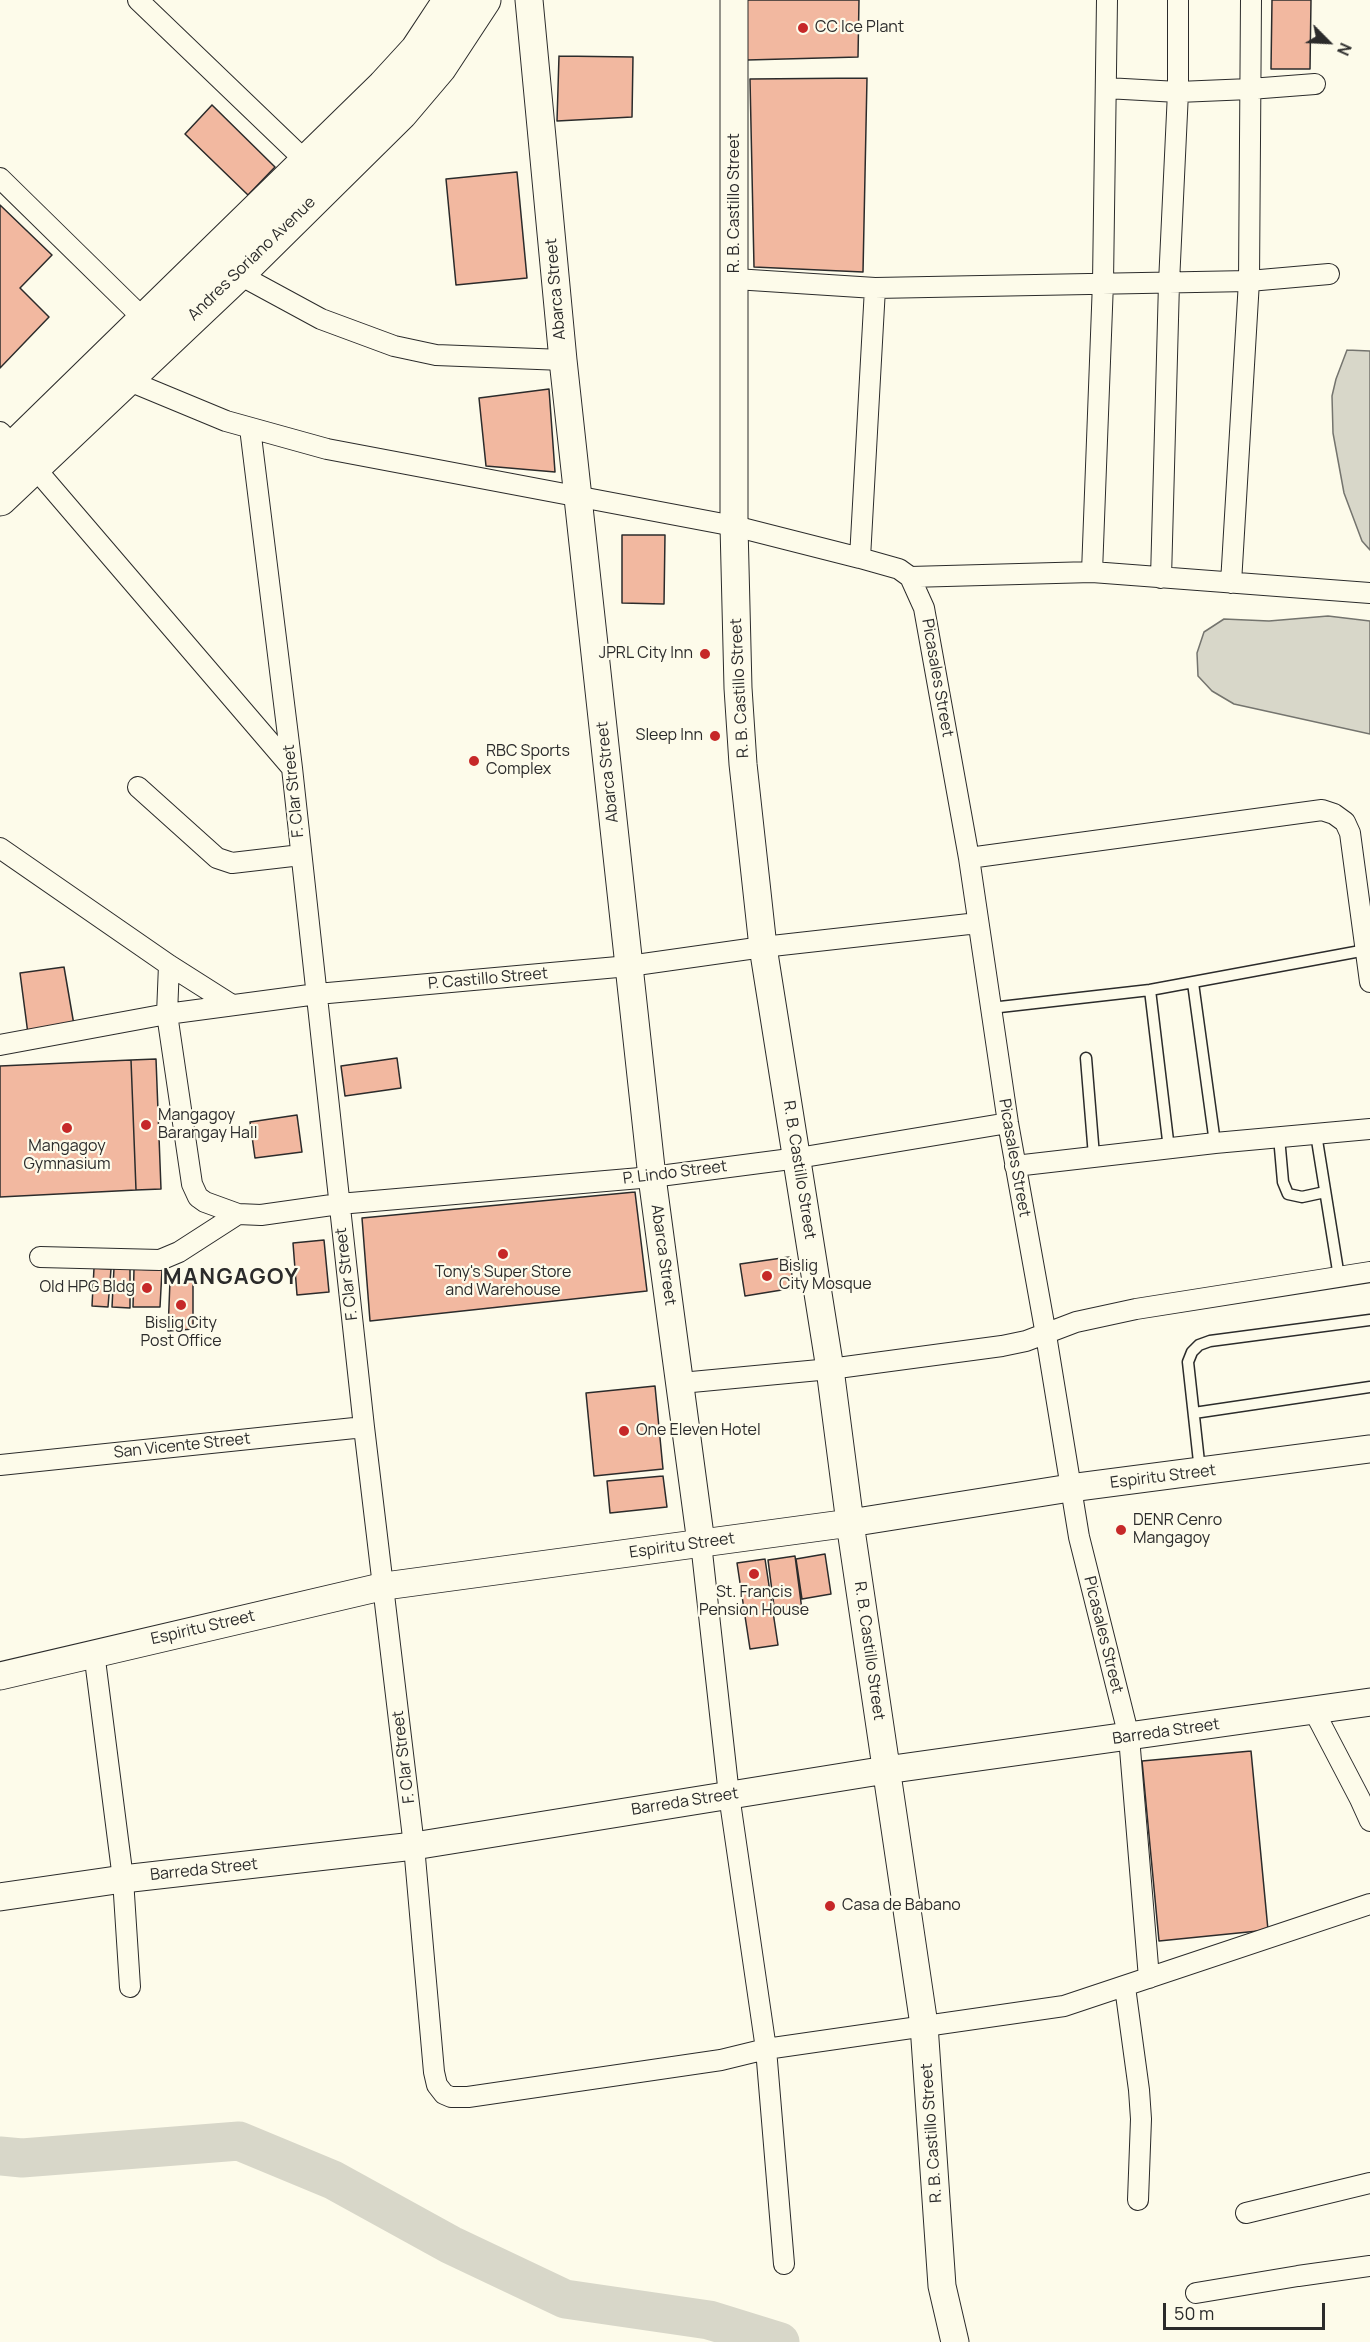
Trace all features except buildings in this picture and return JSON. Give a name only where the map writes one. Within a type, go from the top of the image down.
[{"type":"highway","name":"Andres Soriano Avenue","points":[[12,452],[127,380],[156,331],[238,274],[417,50],[450,0]]},
{"type":"highway","name":"Andres Soriano Avenue","points":[[0,499],[12,452],[156,331],[318,174],[401,112],[440,67],[484,0]]},
{"type":"street","points":[[138,0],[318,174]]},
{"type":"street","name":"Abarca Street","points":[[529,0],[563,360],[652,1177],[701,1543]]},
{"type":"street","name":"R. B. Castillo Street","points":[[734,0],[734,526],[738,687],[743,764],[763,948],[830,1369],[850,1523],[924,2025],[942,2286],[954,2338]]},
{"type":"street","points":[[1092,572],[1103,282],[1107,0]]},
{"type":"street","points":[[1161,578],[1169,283],[1178,92],[1178,0]]},
{"type":"street","points":[[1231,583],[1249,281],[1251,0]]},
{"type":"street","points":[[1106,88],[1178,92],[1315,84]]},
{"type":"street","points":[[0,178],[156,331]]},
{"type":"street","points":[[238,274],[321,319],[394,346],[436,355],[563,360]]},
{"type":"street","points":[[735,279],[875,288],[1249,281],[1329,274]]},
{"type":"street","points":[[860,558],[875,288]]},
{"type":"street","points":[[127,380],[203,412],[250,428],[371,458],[734,526],[899,569],[910,577],[1092,572],[1370,593]]},
{"type":"street","name":"F. Clar Street","points":[[250,428],[302,855],[364,1427],[385,1586],[414,1846],[437,2085],[444,2094],[451,2097],[468,2097],[722,2060],[766,2049]]},
{"type":"street","points":[[12,452],[292,768]]},
{"type":"street","name":"Picasales Street","points":[[910,577],[924,608],[969,858],[1015,1166],[1047,1335],[1083,1557],[1129,1737],[1149,1978]]},
{"type":"street","points":[[138,787],[217,858],[232,863],[242,863],[302,855]]},
{"type":"street","points":[[969,858],[1322,810],[1346,822],[1350,833],[1370,982]]},
{"type":"street","points":[[0,848],[169,965],[232,1005]]},
{"type":"street","name":"P. Castillo Street","points":[[0,1045],[167,1014],[317,994],[629,966],[978,923]]},
{"type":"street","points":[[169,965],[167,1014],[192,1184],[198,1197],[205,1202],[238,1214]]},
{"type":"street","name":"P. Lindo Street","points":[[238,1214],[261,1215],[339,1204],[652,1177],[798,1158],[1008,1123]]},
{"type":"street","points":[[1015,1166],[1215,1143],[1370,1129]]},
{"type":"street","points":[[40,1257],[160,1260],[179,1251],[238,1214]]},
{"type":"street","points":[[681,1383],[830,1369],[1002,1347],[1047,1335],[1076,1322],[1136,1309],[1370,1272]]},
{"type":"street","name":"San Vicente Street","points":[[0,1465],[364,1427]]},
{"type":"street","name":"Espiritu Street","points":[[0,1676],[94,1652],[385,1586],[850,1523],[1070,1488],[1370,1449]]},
{"type":"street","points":[[701,1543],[729,1795],[766,2049],[784,2264]]},
{"type":"street","points":[[94,1652],[123,1879],[130,1987]]},
{"type":"street","name":"Barreda Street","points":[[0,1896],[123,1879],[414,1846],[886,1770],[1370,1702]]},
{"type":"street","points":[[1314,1711],[1365,1798],[1370,1821]]},
{"type":"street","points":[[766,2049],[1064,2006],[1370,1904]]},
{"type":"street","points":[[1125,1987],[1141,2110],[1138,2200]]},
{"type":"street","points":[[1246,2213],[1370,2183]]},
{"type":"street","points":[[1196,2294],[1270,2280],[1370,2266]]},
{"type":"lane","points":[[991,1008],[1150,990],[1366,950]]},
{"type":"lane","points":[[1193,983],[1215,1143]]},
{"type":"lane","points":[[1150,990],[1169,1149]]},
{"type":"lane","points":[[1086,1058],[1094,1156]]},
{"type":"lane","points":[[1316,1134],[1339,1277]]},
{"type":"lane","points":[[1279,1137],[1283,1182],[1288,1194],[1302,1197],[1325,1192]]},
{"type":"lane","points":[[1200,1472],[1188,1362],[1192,1352],[1199,1345],[1210,1341],[1370,1320]]},
{"type":"lane","points":[[1194,1413],[1370,1387]]},
{"type":"shaded area","points":[[1347,350],[1370,351],[1370,550],[1362,541],[1344,493],[1333,433],[1332,396]]},
{"type":"shaded area","points":[[1328,616],[1370,621],[1370,734],[1234,704],[1212,691],[1198,676],[1197,653],[1204,632],[1224,619],[1269,621]]},
{"type":"waterway","points":[[0,2156],[22,2158],[239,2141],[333,2180],[451,2245],[565,2299],[709,2320],[780,2342]]},
{"type":"place","name":"CC Ice Plant","points":[[803,28]]},
{"type":"place","name":"JPRL City Inn","points":[[705,654]]},
{"type":"place","name":"Sleep Inn","points":[[715,736]]},
{"type":"place","name":"RBC Sports Complex","points":[[474,761]]},
{"type":"place","name":"Mangagoy Barangay Hall","points":[[146,1125]]},
{"type":"place","name":"Mangagoy Gymnasium","points":[[67,1128]]},
{"type":"place","name":"Tony's Super Store and Warehouse","points":[[503,1254]]},
{"type":"place","name":"Bislig City Mosque","points":[[767,1276]]},
{"type":"place","name":"Old HPG Bldg","points":[[147,1288]]},
{"type":"place","name":"Bislig City Post Office","points":[[181,1305]]},
{"type":"place","name":"One Eleven Hotel","points":[[624,1431]]},
{"type":"place","name":"DENR Cenro Mangagoy","points":[[1121,1530]]},
{"type":"place","name":"St. Francis Pension House","points":[[754,1574]]},
{"type":"place","name":"Casa de Babano","points":[[830,1906]]},
{"type":"district","name":"MANGAGOY","points":[[231,1278]]}]
